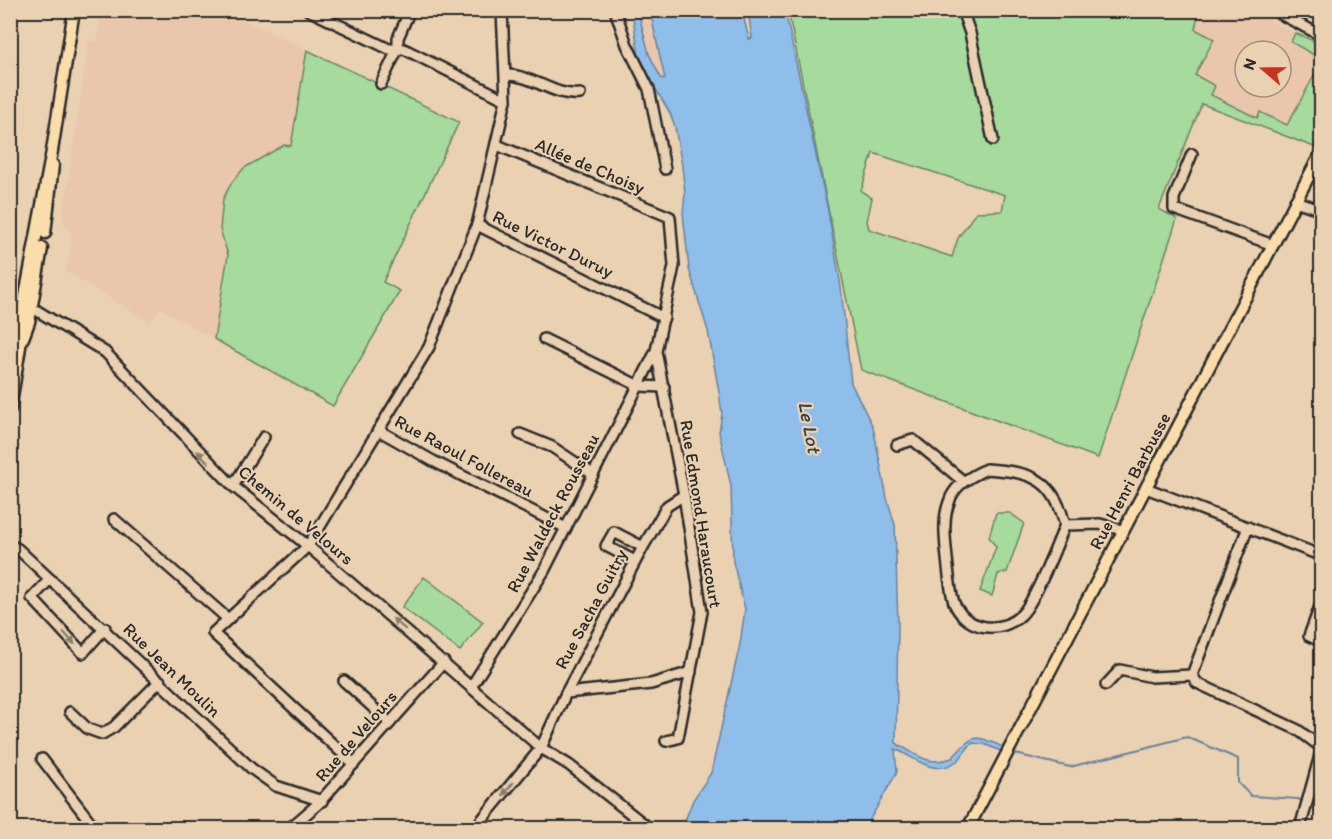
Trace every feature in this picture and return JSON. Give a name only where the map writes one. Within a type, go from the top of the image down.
[{"type":"main road","points":[[10,409],[74,10]]},
{"type":"main road","name":"Rue Henri Barbusse","points":[[968,828],[1322,150]]},
{"type":"street","points":[[308,10],[389,49],[398,48],[506,100]]},
{"type":"street","points":[[381,84],[398,48],[398,38],[410,10]]},
{"type":"street","name":"Rue Victor Duruy","points":[[502,10],[507,75],[506,100],[477,225],[664,318]]},
{"type":"street","points":[[615,10],[627,45],[649,89],[665,169]]},
{"type":"street","points":[[962,10],[970,33],[993,140]]},
{"type":"street","points":[[1273,10],[1322,36]]},
{"type":"street","points":[[507,75],[518,75],[568,96],[580,94]]},
{"type":"street","name":"Allée de Choisy","points":[[497,145],[670,217]]},
{"type":"street","points":[[1192,154],[1174,198],[1174,209],[1273,245]]},
{"type":"street","points":[[1295,201],[1322,210]]},
{"type":"street","name":"Rue Edmond Haraucourt","points":[[666,741],[678,738],[702,612],[684,495],[656,351],[674,266],[670,217]]},
{"type":"street","points":[[354,764],[213,633],[308,546],[429,346],[477,225]]},
{"type":"street","name":"Chemin de Velours","points":[[27,306],[105,352],[233,486],[308,546],[541,748],[569,765],[649,828]]},
{"type":"street","points":[[543,339],[639,386],[664,387]]},
{"type":"street","name":"Rue Waldeck Rousseau","points":[[471,687],[544,571],[656,351]]},
{"type":"street","name":"Rue Raoul Follereau","points":[[378,430],[433,461],[566,528]]},
{"type":"street","points":[[520,434],[552,447],[593,474]]},
{"type":"street","points":[[233,486],[264,437]]},
{"type":"street","points":[[897,445],[913,440],[963,481]]},
{"type":"street","points":[[986,469],[1011,471],[1036,480],[1053,492],[1065,525],[1052,559],[1022,614],[1002,627],[982,627],[968,620],[955,605],[945,524],[951,496],[963,481],[986,469]]},
{"type":"street","points":[[1146,488],[1322,555]]},
{"type":"street","name":"Rue Sacha Guitry","points":[[475,828],[541,748],[566,693],[635,561],[667,506],[684,495]]},
{"type":"street","points":[[114,519],[228,619]]},
{"type":"street","points":[[1065,525],[1100,524],[1122,530]]},
{"type":"street","points":[[1192,675],[1248,526]]},
{"type":"street","points":[[635,561],[606,546],[614,532],[643,547]]},
{"type":"street","name":"Rue Jean Moulin","points":[[10,545],[18,549],[105,628],[252,769],[276,786],[322,801]]},
{"type":"street","points":[[50,579],[32,598],[82,653],[105,628]]},
{"type":"street","points":[[1322,602],[1309,636],[1322,642]]},
{"type":"street","name":"Rue de Velours","points":[[290,828],[322,801],[444,662]]},
{"type":"street","points":[[1106,685],[1120,670],[1152,677],[1192,675]]},
{"type":"street","points":[[566,693],[651,684],[691,672]]},
{"type":"street","points":[[1192,675],[1197,683],[1299,730],[1322,748],[1300,828]]},
{"type":"street","points":[[70,712],[88,729],[102,734],[114,727],[160,681]]},
{"type":"street","points":[[344,681],[390,723]]},
{"type":"street","points":[[42,759],[95,828]]},
{"type":"shaded area","points":[[102,11],[225,11],[307,50],[291,146],[284,145],[244,168],[220,229],[228,255],[214,339],[160,308],[150,322],[66,271],[72,241],[70,230],[62,220],[89,41],[97,42]]},
{"type":"shaded area","points":[[638,11],[650,11],[666,79],[661,78],[649,54]]},
{"type":"shaded area","points":[[1198,11],[1252,11],[1295,33],[1293,39],[1233,39],[1233,99],[1293,99],[1293,44],[1321,59],[1287,125],[1261,112],[1257,118],[1211,95],[1195,75],[1194,29]]},
{"type":"green space","points":[[788,11],[1199,11],[1195,29],[1214,39],[1195,75],[1215,86],[1211,95],[1257,118],[1260,112],[1287,125],[1321,63],[1321,133],[1314,147],[1202,104],[1159,209],[1177,219],[1098,458],[861,370]],"holes":[[[873,153],[1005,195],[1002,211],[976,212],[958,238],[952,257],[869,229],[867,221],[872,198],[861,191]]]},
{"type":"green space","points":[[1295,33],[1321,44],[1321,59],[1293,43]]},
{"type":"green space","points":[[307,50],[459,122],[383,282],[400,291],[333,406],[214,339],[228,255],[220,229],[223,199],[232,182],[244,168],[284,145],[291,146]]},
{"type":"green space","points":[[996,513],[1010,513],[1024,523],[1007,572],[998,574],[992,596],[980,591],[996,547],[989,537]]},
{"type":"green space","points":[[424,577],[483,622],[460,651],[402,607]]},
{"type":"water","name":"Le Lot","points":[[632,11],[638,11],[649,54],[661,78],[665,79],[650,11],[670,11],[672,18],[677,17],[676,11],[694,11],[695,13],[699,11],[742,11],[749,39],[752,38],[748,11],[785,11],[828,211],[841,287],[851,383],[873,427],[887,498],[895,525],[898,626],[896,743],[916,755],[936,761],[952,758],[965,744],[975,738],[1005,748],[1003,752],[984,744],[973,743],[957,761],[940,768],[925,765],[895,749],[897,772],[865,828],[682,828],[693,800],[711,773],[740,644],[745,609],[733,562],[731,486],[719,432],[722,414],[719,392],[708,331],[689,269],[683,213],[685,193],[675,127],[670,113],[640,63]]},
{"type":"waterway","points":[[1011,753],[1070,767],[1187,737],[1238,759],[1238,783],[1251,796],[1298,799],[1304,802]]},
{"type":"waterway","points":[[1309,805],[1322,813]]}]
